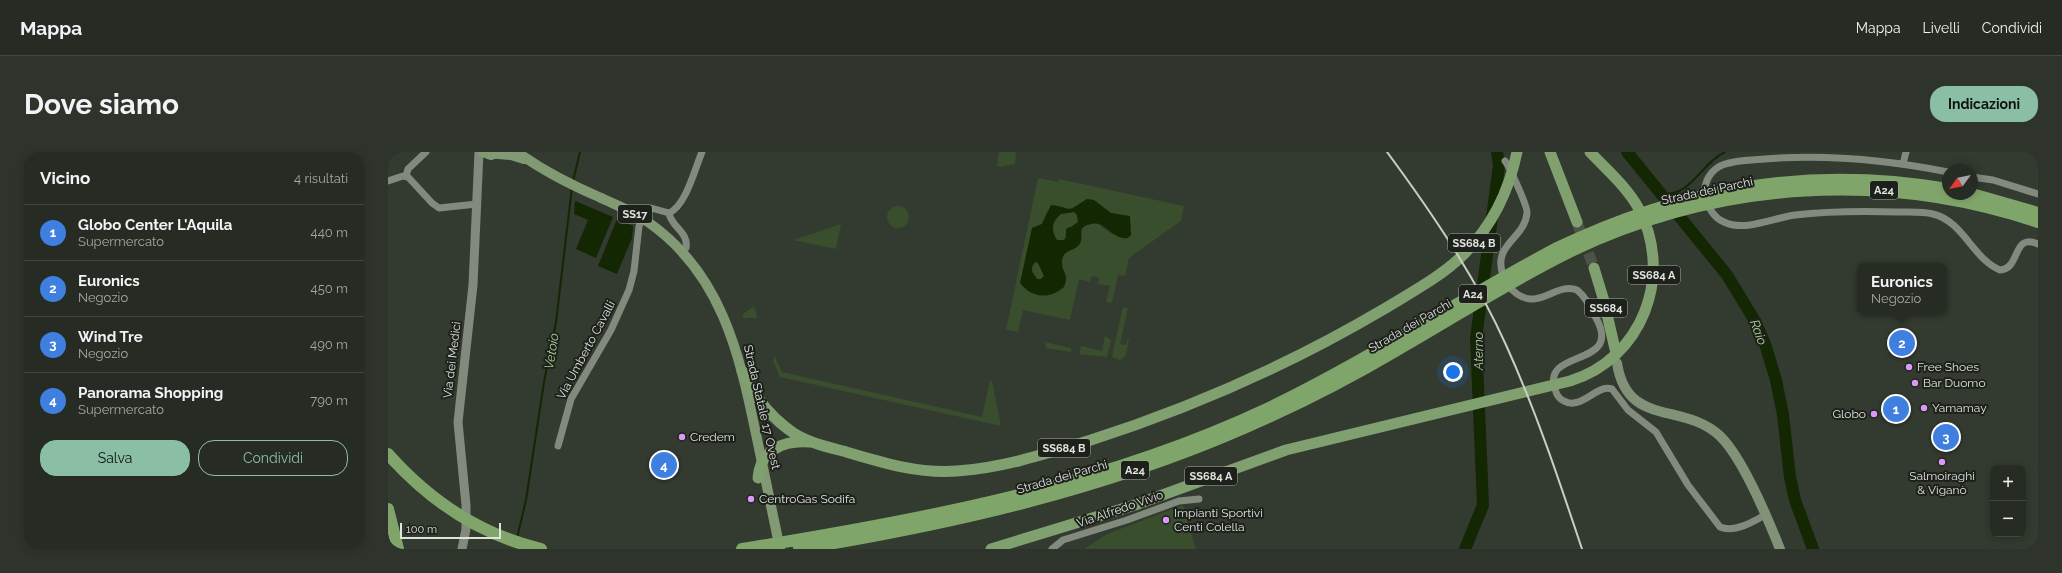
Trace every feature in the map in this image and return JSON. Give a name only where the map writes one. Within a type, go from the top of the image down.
[{"type":"highway","name":"SS684 B","points":[[742,371],[754,392],[776,419],[798,435],[815,443],[885,463],[930,471],[976,469],[1019,461],[1130,427],[1210,396],[1311,349],[1394,303],[1449,268],[1475,242],[1489,224],[1502,199],[1510,179],[1517,152]]},
{"type":"highway","points":[[1550,152],[1577,222]]},
{"type":"highway","name":"SS684 A","points":[[991,549],[1135,505],[1268,455],[1319,441],[1570,382],[1599,368],[1628,342],[1646,310],[1654,278],[1652,248],[1640,211],[1624,188],[1590,152]]},
{"type":"highway","name":"Strada dei Parchi","points":[[1727,195],[1785,182],[1833,180],[1882,181],[1942,188]]},
{"type":"highway","name":"Strada dei Parchi","points":[[742,549],[818,541],[928,526],[1066,492],[1173,457],[1244,428],[1308,398],[1586,234],[1622,224],[1676,201],[1727,195],[1820,189],[1887,190],[1966,202],[2038,222]]},
{"type":"highway","points":[[1978,196],[2038,213]]},
{"type":"highway","name":"SS684","points":[[1594,268],[1604,301],[1615,349]]},
{"type":"highway","name":"SS684 B","points":[[758,478],[762,463],[769,453],[783,444],[802,442],[815,443]]},
{"type":"highway","points":[[388,454],[416,483],[447,508],[489,531],[541,549]]},
{"type":"highway","points":[[388,509],[398,549]]},
{"type":"highway","name":"Strada dei Parchi","points":[[799,549],[818,541]]},
{"type":"main road","name":"SS17","points":[[483,152],[489,155],[498,154]]},
{"type":"main road","name":"Strada Statale 17 Ovest","points":[[517,152],[564,180],[643,218],[685,255],[708,286],[723,313],[742,371],[780,549]]},
{"type":"main road","name":"Strada Statale 17 Ovest","points":[[498,154],[511,155],[529,160]]},
{"type":"main road","name":"Strada Statale 17 Ovest","points":[[685,255],[715,307],[731,348],[773,549]]},
{"type":"main road","points":[[1617,363],[1622,382],[1628,393],[1638,402],[1651,409],[1683,416],[1697,421],[1714,430],[1724,440],[1737,458],[1780,549]]},
{"type":"street","points":[[406,176],[408,169],[426,152]]},
{"type":"street","name":"Via dei Medici","points":[[462,549],[466,529],[466,505],[458,422],[472,285],[479,152]]},
{"type":"street","points":[[643,218],[645,213],[651,208],[668,213],[675,209],[681,201],[702,152]]},
{"type":"street","points":[[1903,164],[1906,152]]},
{"type":"street","points":[[478,174],[484,163],[498,154]]},
{"type":"street","points":[[1942,171],[1903,164],[1829,158],[1789,157],[1730,163],[1720,167],[1712,173],[1704,188],[1710,210],[1717,218],[1731,225],[1739,226],[1793,215],[1829,212],[1934,214],[1953,225],[1990,263],[2000,270],[2006,269],[2012,264],[2019,246],[2030,242],[2038,244]]},
{"type":"street","points":[[1505,160],[1525,201],[1527,211],[1520,230],[1502,253],[1501,266],[1505,281],[1516,294],[1531,299],[1540,298],[1566,289],[1577,290],[1584,297],[1602,330],[1602,341],[1597,348],[1566,363],[1558,371],[1554,381],[1558,395],[1563,401],[1574,403],[1604,388],[1612,389],[1628,410],[1656,432],[1688,485],[1720,527],[1726,529],[1738,527],[1765,515]]},
{"type":"street","points":[[388,181],[406,176]]},
{"type":"street","points":[[406,176],[439,208],[477,204]]},
{"type":"street","points":[[1978,178],[1993,180],[2038,194]]},
{"type":"street","points":[[668,213],[672,221],[682,232],[686,241],[685,255]]},
{"type":"street","name":"Via Umberto Cavalli","points":[[558,446],[571,398],[611,330],[629,290],[635,264],[638,230],[643,218]]},
{"type":"street","name":"Via Alfredo Vivio","points":[[1052,549],[1063,540],[1127,520],[1175,502],[1199,499]]},
{"type":"shaded area","points":[[999,152],[1016,152],[1015,164],[997,167]]},
{"type":"shaded area","points":[[1038,178],[1058,182],[1059,179],[1184,206],[1181,221],[1129,258],[1125,276],[1118,275],[1112,303],[1106,302],[1110,286],[1098,284],[1099,278],[1092,276],[1090,282],[1079,279],[1070,320],[1023,310],[1018,332],[1006,330]],"holes":[[[1094,200],[1111,213],[1120,216],[1131,225],[1124,239],[1108,232],[1099,224],[1092,223],[1087,225],[1081,229],[1082,236],[1075,248],[1068,250],[1064,254],[1062,260],[1063,267],[1029,292],[1032,228],[1042,224],[1047,211],[1063,208],[1069,210],[1076,208],[1080,203]]]},
{"type":"shaded area","points":[[1087,199],[1094,200],[1111,213],[1130,216],[1131,235],[1128,238],[1124,238],[1116,235],[1099,224],[1087,225],[1081,231],[1081,242],[1079,245],[1063,256],[1062,267],[1066,278],[1064,287],[1052,294],[1041,296],[1030,292],[1020,283],[1032,228],[1042,224],[1051,205],[1069,209]],"holes":[[[1074,212],[1077,215],[1078,222],[1066,229],[1066,238],[1064,240],[1057,240],[1053,233],[1054,223],[1061,214]],[[1035,262],[1038,263],[1044,276],[1041,279],[1037,279],[1032,272],[1032,266]]]},
{"type":"shaded area","points":[[575,201],[613,217],[596,258],[576,249],[588,220],[574,214]]},
{"type":"shaded area","points":[[898,206],[906,209],[909,217],[906,225],[898,228],[890,225],[887,217],[890,209]]},
{"type":"shaded area","points":[[1074,212],[1077,215],[1078,222],[1071,227],[1068,227],[1064,240],[1057,240],[1053,229],[1054,223],[1061,214]]},
{"type":"shaded area","points":[[617,219],[633,226],[632,238],[617,274],[598,266]]},
{"type":"shaded area","points":[[841,224],[836,249],[793,240]]},
{"type":"shaded area","points":[[1035,262],[1038,263],[1044,276],[1041,279],[1037,279],[1032,269]]},
{"type":"shaded area","points":[[753,307],[755,308],[757,318],[743,318],[743,314]]},
{"type":"shaded area","points":[[1123,307],[1128,308],[1120,344],[1126,345],[1129,338],[1126,355],[1120,360],[1112,356]]},
{"type":"shaded area","points":[[1105,336],[1111,340],[1107,357],[1079,354],[1081,346],[1102,351]]},
{"type":"shaded area","points":[[1045,342],[1071,348],[1071,352],[1046,348]]},
{"type":"shaded area","points":[[774,355],[782,372],[982,417],[990,380],[992,381],[1001,426],[780,377],[773,361]]},
{"type":"shaded area","name":"Impianti Sportivi Centi Colella","points":[[1183,505],[1196,549],[1084,549],[1107,534]]},
{"type":"waterway","name":"Vetoio","points":[[573,181],[580,152]]},
{"type":"waterway","name":"Aterno","points":[[1465,549],[1483,505],[1476,338],[1499,165],[1497,152]]},
{"type":"waterway","name":"Raio","points":[[1627,152],[1727,275],[1755,321],[1765,344],[1776,380],[1783,415],[1790,477],[1795,500],[1813,549]]},
{"type":"waterway","points":[[1662,194],[1681,190],[1696,178],[1709,163],[1725,152]]},
{"type":"waterway","name":"Vetoio","points":[[517,538],[526,500],[544,382],[556,322],[572,187]]},
{"type":"tunnel","points":[[1577,222],[1594,268]]},
{"type":"railway","points":[[1387,152],[1452,246],[1494,319],[1537,420],[1582,549]]},
{"type":"place","name":"Euronics","points":[[1902,343]]},
{"type":"place","name":"Free Shoes","points":[[1909,367]]},
{"type":"place","name":"Bar Duomo","points":[[1915,383]]},
{"type":"place","name":"Yamamay","points":[[1924,408]]},
{"type":"place","name":"Globo Center L'Aquila","points":[[1896,409]]},
{"type":"place","name":"Globo","points":[[1874,414]]},
{"type":"place","name":"Credem","points":[[682,437]]},
{"type":"place","name":"Wind Tre","points":[[1946,437]]},
{"type":"place","name":"Salmoiraghi & Viganò","points":[[1942,462]]},
{"type":"place","name":"Panorama Shopping","points":[[664,465]]},
{"type":"place","name":"CentroGas Sodifa","points":[[751,499]]},
{"type":"place","name":"Impianti Sportivi Centi Colella","points":[[1166,520]]}]
